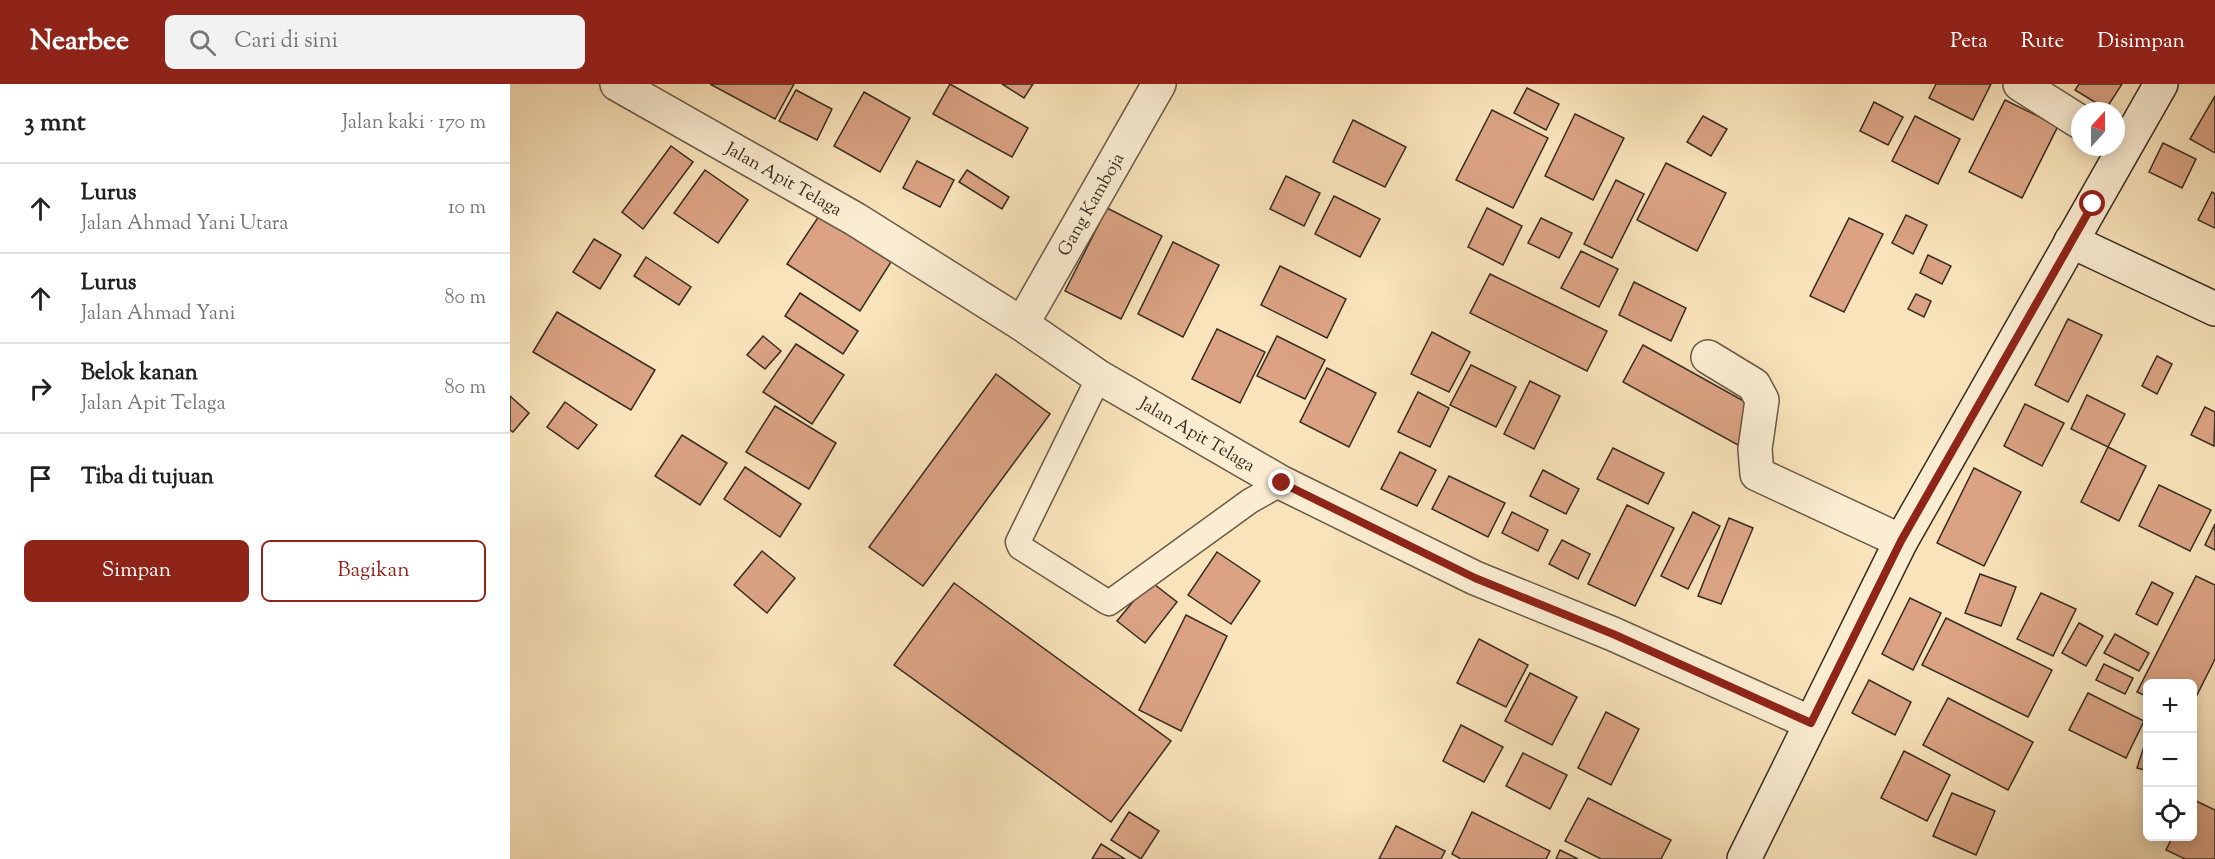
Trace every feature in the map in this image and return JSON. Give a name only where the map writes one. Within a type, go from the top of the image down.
[{"type":"street","name":"Gang Kamboja","points":[[1022,324],[1160,84]]},
{"type":"street","points":[[2019,84],[2071,116]]},
{"type":"street","points":[[2125,139],[2161,84]]},
{"type":"street","name":"Jalan Apit Telaga","points":[[619,86],[855,219],[1022,324],[1099,377],[1282,483],[1475,578],[1613,634],[1811,723]]},
{"type":"street","points":[[1744,859],[1901,541],[2071,241],[2115,156]]},
{"type":"street","points":[[2071,241],[2215,309]]},
{"type":"street","points":[[1708,357],[1754,385],[1761,400],[1755,449],[1757,474],[1901,541]]},
{"type":"lane","points":[[1099,377],[1017,542],[1020,547],[1107,602],[1109,603],[1250,501],[1282,483]]},
{"type":"building","points":[[710,84],[794,84],[775,119]]},
{"type":"building","points":[[950,84],[1028,128],[1012,157],[933,114]]},
{"type":"building","points":[[1002,84],[1033,84],[1024,98]]},
{"type":"building","points":[[1936,84],[1991,84],[1973,120],[1929,98]]},
{"type":"building","points":[[2079,84],[2122,84],[2110,102],[2095,102],[2075,90]]},
{"type":"building","points":[[1527,88],[1559,104],[1546,130],[1514,113]]},
{"type":"building","points":[[796,90],[832,109],[817,140],[779,121]]},
{"type":"building","points":[[864,92],[910,118],[880,172],[834,146]]},
{"type":"building","points":[[2215,96],[2215,153],[2190,139]]},
{"type":"building","points":[[2005,100],[2058,126],[2022,198],[1969,172]]},
{"type":"building","points":[[1874,102],[1903,117],[1888,145],[1860,131]]},
{"type":"building","points":[[1492,110],[1548,138],[1513,208],[1456,180]]},
{"type":"building","points":[[1575,114],[1624,138],[1593,200],[1545,176]]},
{"type":"building","points":[[1703,116],[1727,129],[1711,156],[1687,142]]},
{"type":"building","points":[[1915,116],[1960,139],[1938,184],[1892,161]]},
{"type":"building","points":[[1353,120],[1406,147],[1385,187],[1333,162]]},
{"type":"building","points":[[2163,143],[2196,159],[2182,188],[2149,172]]},
{"type":"building","points":[[671,146],[693,162],[643,229],[622,212]]},
{"type":"building","points":[[917,161],[954,180],[940,207],[903,188]]},
{"type":"building","points":[[1666,163],[1726,193],[1697,251],[1637,220]]},
{"type":"building","points":[[705,170],[748,200],[718,243],[674,213]]},
{"type":"building","points":[[967,170],[1009,197],[1002,209],[959,182]]},
{"type":"building","points":[[1286,176],[1320,193],[1304,226],[1270,209]]},
{"type":"building","points":[[1616,180],[1644,194],[1612,258],[1584,244]]},
{"type":"building","points":[[2212,192],[2215,194],[2215,228],[2198,220]]},
{"type":"building","points":[[1334,196],[1380,219],[1360,257],[1315,234]]},
{"type":"building","points":[[1107,208],[1162,236],[1121,319],[1065,291]]},
{"type":"building","points":[[1487,208],[1522,226],[1503,265],[1468,247]]},
{"type":"building","points":[[1906,215],[1927,225],[1913,254],[1892,243]]},
{"type":"building","points":[[819,216],[891,262],[860,311],[787,264]]},
{"type":"building","points":[[1541,218],[1572,233],[1559,258],[1528,243]]},
{"type":"building","points":[[1849,218],[1883,234],[1844,312],[1810,296]]},
{"type":"building","points":[[594,239],[621,255],[600,289],[573,272]]},
{"type":"building","points":[[1173,242],[1219,265],[1183,337],[1138,314]]},
{"type":"building","points":[[1581,251],[1618,269],[1599,307],[1561,288]]},
{"type":"building","points":[[1928,255],[1951,266],[1942,284],[1920,273]]},
{"type":"building","points":[[646,257],[691,287],[679,305],[634,276]]},
{"type":"building","points":[[1280,266],[1346,299],[1327,338],[1261,305]]},
{"type":"building","points":[[1490,274],[1607,331],[1587,371],[1470,313]]},
{"type":"building","points":[[1634,282],[1686,308],[1671,341],[1619,315]]},
{"type":"building","points":[[800,293],[858,331],[843,354],[785,316]]},
{"type":"building","points":[[1916,294],[1931,301],[1924,317],[1908,309]]},
{"type":"building","points":[[557,312],[655,370],[631,410],[533,352]]},
{"type":"building","points":[[2068,319],[2102,335],[2068,402],[2035,385]]},
{"type":"building","points":[[1217,329],[1265,352],[1240,403],[1192,379]]},
{"type":"building","points":[[1432,332],[1470,352],[1449,392],[1411,374]]},
{"type":"building","points":[[763,336],[781,351],[765,369],[747,355]]},
{"type":"building","points":[[1277,336],[1325,360],[1305,399],[1257,376]]},
{"type":"building","points":[[796,344],[844,375],[812,424],[763,392]]},
{"type":"building","points":[[1643,345],[1758,409],[1738,445],[1623,382]]},
{"type":"building","points":[[2157,356],[2172,364],[2157,394],[2142,386]]},
{"type":"building","points":[[1471,365],[1516,387],[1496,427],[1450,405]]},
{"type":"building","points":[[1327,368],[1376,393],[1349,447],[1300,422]]},
{"type":"building","points":[[996,374],[1050,414],[923,586],[869,547]]},
{"type":"building","points":[[1530,381],[1560,396],[1534,449],[1504,434]]},
{"type":"building","points":[[1418,392],[1449,408],[1430,447],[1398,432]]},
{"type":"building","points":[[2087,395],[2125,414],[2108,447],[2071,429]]},
{"type":"building","points":[[510,396],[529,413],[513,432],[510,430]]},
{"type":"building","points":[[565,402],[597,425],[578,449],[547,427]]},
{"type":"building","points":[[2025,404],[2064,423],[2042,466],[2004,446]]},
{"type":"building","points":[[775,406],[836,443],[809,489],[746,452]]},
{"type":"building","points":[[2205,407],[2215,412],[2214,446],[2191,435]]},
{"type":"building","points":[[682,435],[727,463],[700,505],[655,476]]},
{"type":"building","points":[[2108,447],[2146,466],[2119,521],[2081,502]]},
{"type":"building","points":[[1613,448],[1664,473],[1648,504],[1597,479]]},
{"type":"building","points":[[1400,452],[1436,470],[1417,506],[1381,489]]},
{"type":"building","points":[[745,467],[801,504],[780,537],[724,499]]},
{"type":"building","points":[[1974,468],[2021,492],[1984,566],[1937,543]]},
{"type":"building","points":[[1543,470],[1579,489],[1566,514],[1530,496]]},
{"type":"building","points":[[1449,476],[1505,503],[1488,537],[1432,509]]},
{"type":"building","points":[[2159,485],[2211,510],[2190,551],[2139,526]]},
{"type":"building","points":[[1627,505],[1674,528],[1635,606],[1588,584]]},
{"type":"building","points":[[1512,512],[1548,530],[1538,551],[1502,533]]},
{"type":"building","points":[[1693,512],[1720,526],[1688,589],[1661,576]]},
{"type":"building","points":[[1729,518],[1753,528],[1721,604],[1698,596]]},
{"type":"building","points":[[2215,524],[2215,550],[2205,545]]},
{"type":"building","points":[[1562,540],[1590,554],[1578,579],[1549,564]]},
{"type":"building","points":[[762,551],[795,578],[767,613],[734,585]]},
{"type":"building","points":[[1217,552],[1260,581],[1231,624],[1188,595]]},
{"type":"building","points":[[1980,574],[2016,587],[2001,626],[1965,613]]},
{"type":"building","points":[[2196,576],[2215,585],[2215,659],[2197,695],[2197,679],[2144,679]]},
{"type":"building","points":[[1150,581],[1177,602],[1145,643],[1117,621]]},
{"type":"building","points":[[2152,582],[2173,593],[2157,625],[2136,614]]},
{"type":"building","points":[[954,583],[1171,741],[1111,822],[894,665]]},
{"type":"building","points":[[2041,593],[2076,609],[2053,656],[2017,639]]},
{"type":"building","points":[[1910,598],[1941,613],[1913,670],[1882,654]]},
{"type":"building","points":[[1186,615],[1227,636],[1181,731],[1139,710]]},
{"type":"building","points":[[1946,618],[2052,670],[2028,717],[1922,665]]},
{"type":"building","points":[[2079,623],[2103,636],[2086,666],[2062,653]]},
{"type":"building","points":[[2115,634],[2149,653],[2139,671],[2104,653]]},
{"type":"building","points":[[1479,639],[1528,665],[1506,707],[1457,683]]},
{"type":"building","points":[[2104,664],[2133,678],[2125,694],[2096,680]]},
{"type":"building","points":[[1530,673],[1577,697],[1552,745],[1505,721]]},
{"type":"building","points":[[1869,680],[1911,702],[1895,735],[1852,713]]},
{"type":"building","points":[[2143,680],[2143,695],[2137,692]]},
{"type":"building","points":[[2088,693],[2143,720],[2126,758],[2069,730]]},
{"type":"building","points":[[1948,698],[2033,742],[2008,790],[1923,745]]},
{"type":"building","points":[[1606,712],[1639,729],[1611,785],[1578,768]]},
{"type":"building","points":[[1461,725],[1503,747],[1484,782],[1443,761]]},
{"type":"building","points":[[2143,749],[2143,770],[2137,768]]},
{"type":"building","points":[[1904,751],[1950,775],[1927,821],[1881,798]]},
{"type":"building","points":[[1523,753],[1567,775],[1550,809],[1506,786]]},
{"type":"building","points":[[1952,793],[1995,811],[1976,855],[1933,836]]},
{"type":"building","points":[[1588,798],[1671,840],[1661,859],[1601,859],[1565,841]]},
{"type":"building","points":[[2197,801],[2215,810],[2215,859],[2185,859],[2166,850],[2170,841],[2197,841]]},
{"type":"building","points":[[1129,812],[1159,831],[1141,859],[1111,840]]},
{"type":"building","points":[[1472,812],[1550,851],[1546,859],[1461,859],[1452,854]]},
{"type":"building","points":[[1396,826],[1445,851],[1441,859],[1379,859]]},
{"type":"building","points":[[1101,844],[1125,859],[1092,859]]},
{"type":"building","points":[[1560,850],[1578,859],[1556,859]]},
{"type":"route","points":[[1282,483],[1475,578],[1613,634],[1811,723],[1901,541],[2093,204]]}]
